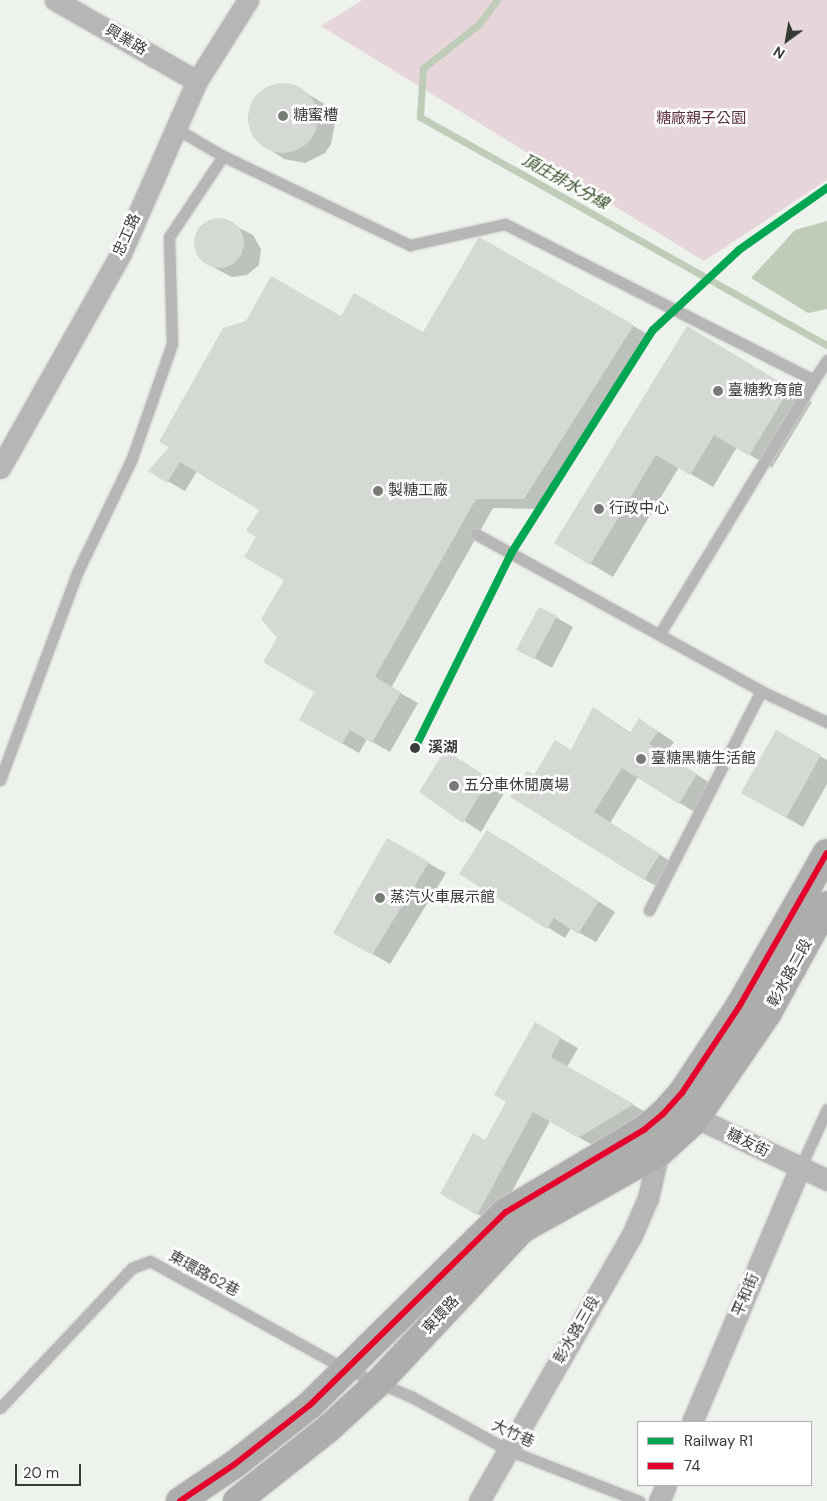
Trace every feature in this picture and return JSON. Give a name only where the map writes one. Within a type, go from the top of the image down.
[{"type":"main road","name":"彰水路二段","points":[[667,1110],[739,1007],[827,853]]},
{"type":"main road","name":"彰水路二段","points":[[695,1118],[767,1014],[827,905]]},
{"type":"main road","name":"東環路","points":[[180,1501],[235,1464],[310,1405],[506,1212],[645,1129],[667,1110]]},
{"type":"main road","points":[[660,1152],[695,1118]]},
{"type":"main road","name":"東環路","points":[[237,1501],[329,1428],[378,1383],[522,1229],[660,1152]]},
{"type":"street","name":"興業路","points":[[55,0],[197,81]]},
{"type":"street","name":"忠工路","points":[[0,468],[120,253],[197,81],[248,0]]},
{"type":"street","name":"糖友街","points":[[667,1110],[695,1118],[827,1180]]},
{"type":"street","name":"彰水路三段","points":[[479,1501],[631,1236],[648,1198],[660,1152],[667,1110]]},
{"type":"street","name":"平和街","points":[[692,1421],[800,1168]]},
{"type":"street","points":[[659,1501],[666,1486]]},
{"type":"lane","points":[[175,128],[223,156],[410,245],[505,224],[814,380]]},
{"type":"lane","points":[[0,780],[77,573],[132,458],[172,344],[169,237],[223,156]]},
{"type":"lane","points":[[660,633],[827,360]]},
{"type":"lane","points":[[476,534],[660,633],[761,691],[827,722]]},
{"type":"lane","points":[[649,910],[761,691]]},
{"type":"lane","points":[[800,1168],[827,1109]]},
{"type":"lane","name":"東環路62巷","points":[[0,1408],[132,1268],[150,1262],[346,1369],[378,1383]]},
{"type":"lane","name":"大竹巷","points":[[378,1383],[412,1397],[508,1450],[639,1501]]},
{"type":"green space","name":"糖廠親子公園","points":[[362,0],[827,0],[827,180],[704,261],[321,26]]},
{"type":"shaded area","points":[[827,221],[827,309],[808,313],[751,278],[795,230]]},
{"type":"building","name":"糖蜜槽","points":[[290,83],[303,89],[312,98],[316,104],[318,118],[316,132],[308,143],[297,151],[276,153],[269,151],[258,143],[250,132],[248,111],[250,104],[258,93],[269,85]]},
{"type":"building","points":[[214,218],[224,218],[237,225],[244,238],[244,248],[237,261],[224,268],[214,268],[205,264],[198,257],[194,248],[194,238],[198,229],[205,222]]},
{"type":"building","name":"製糖工廠","points":[[479,237],[634,325],[524,499],[476,499],[375,677],[401,692],[372,743],[350,730],[342,744],[299,720],[314,692],[263,662],[277,638],[261,619],[284,580],[244,557],[256,537],[246,531],[259,510],[180,462],[167,483],[148,471],[169,447],[159,442],[223,328],[246,321],[271,276],[341,316],[354,293],[423,332]]},
{"type":"building","points":[[687,326],[790,388],[749,456],[714,435],[690,475],[656,455],[590,565],[554,543]]},
{"type":"building","points":[[539,607],[557,616],[534,659],[516,650]]},
{"type":"building","points":[[593,707],[630,733],[639,718],[658,732],[649,744],[697,774],[679,804],[622,768],[594,812],[660,854],[644,880],[510,797],[527,771],[534,775],[555,740],[571,750]]},
{"type":"building","points":[[776,730],[821,755],[786,818],[741,793]]},
{"type":"building","name":"五分車休閒廣場","points":[[445,750],[489,779],[463,823],[419,792]]},
{"type":"building","points":[[487,830],[599,901],[578,934],[554,918],[547,929],[459,874]]},
{"type":"building","name":"蒸汽火車展示館","points":[[387,838],[429,862],[372,955],[333,933]]},
{"type":"building","points":[[535,1022],[561,1037],[551,1057],[634,1104],[578,1138],[533,1112],[477,1215],[440,1194],[473,1133],[485,1140],[506,1102],[494,1095]]},
{"type":"waterway","name":"頂庄排水分線","points":[[497,0],[479,24],[423,68],[420,117],[827,345]]},
{"type":"rail line","name":"R1","points":[[415,748],[512,552],[653,330],[739,250],[827,188]]},
{"type":"transit line","name":"74","points":[[180,1501],[235,1464],[310,1405],[506,1212],[645,1129],[663,1114],[682,1093],[739,1007],[827,853]]},
{"type":"place","name":"糖蜜槽","points":[[283,116]]},
{"type":"place","name":"臺糖教育館","points":[[718,391]]},
{"type":"place","name":"製糖工廠","points":[[378,491]]},
{"type":"place","name":"行政中心","points":[[599,509]]},
{"type":"place","name":"溪湖","points":[[415,748]]},
{"type":"place","name":"臺糖黑糖生活館","points":[[641,759]]},
{"type":"place","name":"五分車休閒廣場","points":[[454,786]]},
{"type":"place","name":"蒸汽火車展示館","points":[[380,898]]}]
